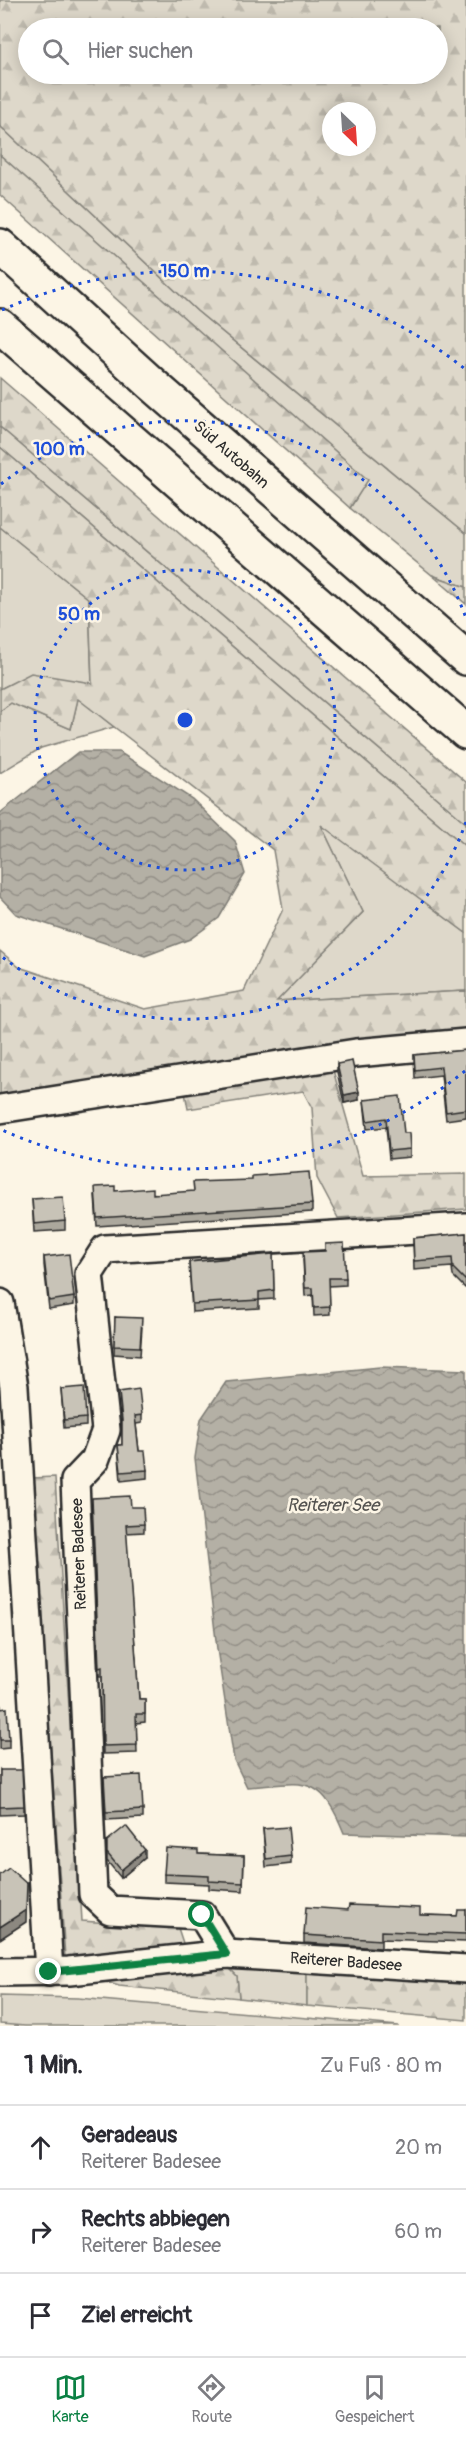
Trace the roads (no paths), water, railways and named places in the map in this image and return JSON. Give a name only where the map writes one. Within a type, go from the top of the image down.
[{"type":"highway","name":"Süd Autobahn","points":[[0,246],[151,383],[466,658]]},
{"type":"highway","points":[[0,326],[466,732]]},
{"type":"street","points":[[0,1109],[357,1053],[466,1043]]},
{"type":"street","name":"Reiterer Badesee","points":[[226,1954],[202,1915],[110,1910],[93,1894],[75,1481],[96,1460],[106,1430],[89,1274],[105,1249],[466,1227]]},
{"type":"street","points":[[0,1303],[14,1387],[49,1972]]},
{"type":"street","name":"Reiterer Badesee","points":[[0,1972],[49,1972],[226,1954],[466,1969]]},
{"type":"water","points":[[78,752],[119,752],[192,799],[235,841],[245,874],[219,918],[190,939],[145,956],[16,914],[0,897],[0,813]]},
{"type":"water","name":"Reiterer See","points":[[380,1367],[466,1370],[466,1837],[344,1833],[327,1800],[318,1791],[297,1784],[247,1787],[234,1760],[217,1649],[195,1458],[201,1419],[226,1382]]}]
